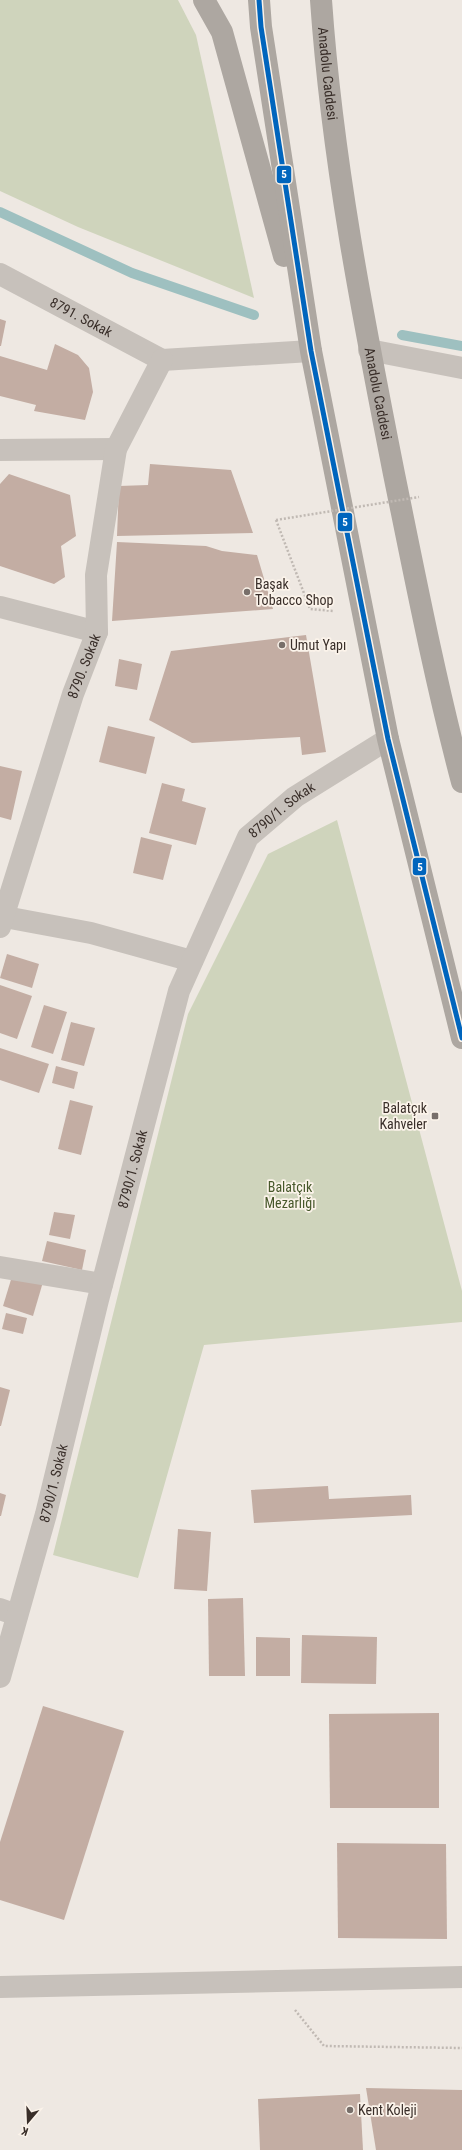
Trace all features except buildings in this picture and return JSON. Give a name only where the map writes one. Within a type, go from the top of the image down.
[{"type":"highway","points":[[204,0],[222,32],[311,351]]},
{"type":"highway","points":[[259,0],[261,27],[311,351],[388,739],[462,1038]]},
{"type":"highway","name":"Anadolu Caddesi","points":[[321,0],[340,182],[369,350],[442,709],[462,782]]},
{"type":"street","name":"8791. Sokak","points":[[0,274],[162,360]]},
{"type":"street","points":[[369,350],[462,368]]},
{"type":"street","points":[[162,360],[311,351]]},
{"type":"street","name":"8790. Sokak","points":[[1,920],[73,694],[97,632],[96,575],[116,449],[162,360]]},
{"type":"street","points":[[0,450],[116,449]]},
{"type":"street","points":[[0,607],[97,632]]},
{"type":"street","name":"8790/1. Sokak","points":[[0,1676],[9,1612],[46,1514],[102,1284],[179,991],[248,837],[295,798],[388,739]]},
{"type":"street","points":[[1,920],[92,933],[192,961]]},
{"type":"street","points":[[0,1267],[102,1284]]},
{"type":"street","points":[[0,1987],[462,1977]]},
{"type":"path","points":[[300,584],[276,520],[419,497]]},
{"type":"path","points":[[272,1982],[324,2046],[462,2048]]},
{"type":"green space","points":[[0,0],[178,0],[196,35],[254,298],[78,227],[0,191]]},
{"type":"green space","name":"Balatçık Mezarlığı","points":[[337,820],[462,1291],[462,1322],[204,1345],[138,1578],[53,1555],[188,1014],[268,854]]},
{"type":"waterway","points":[[0,212],[132,273],[254,315]]},
{"type":"waterway","points":[[402,335],[462,346]]},
{"type":"transit line","name":"5","points":[[259,0],[261,27],[311,351],[388,739],[462,1038]]},
{"type":"place","name":"Başak Tobacco Shop","points":[[247,592]]},
{"type":"place","name":"Umut Yapı","points":[[282,645]]},
{"type":"place","name":"Balatçık Kahveler","points":[[435,1116]]},
{"type":"place","name":"Kent Koleji","points":[[350,2110]]}]
